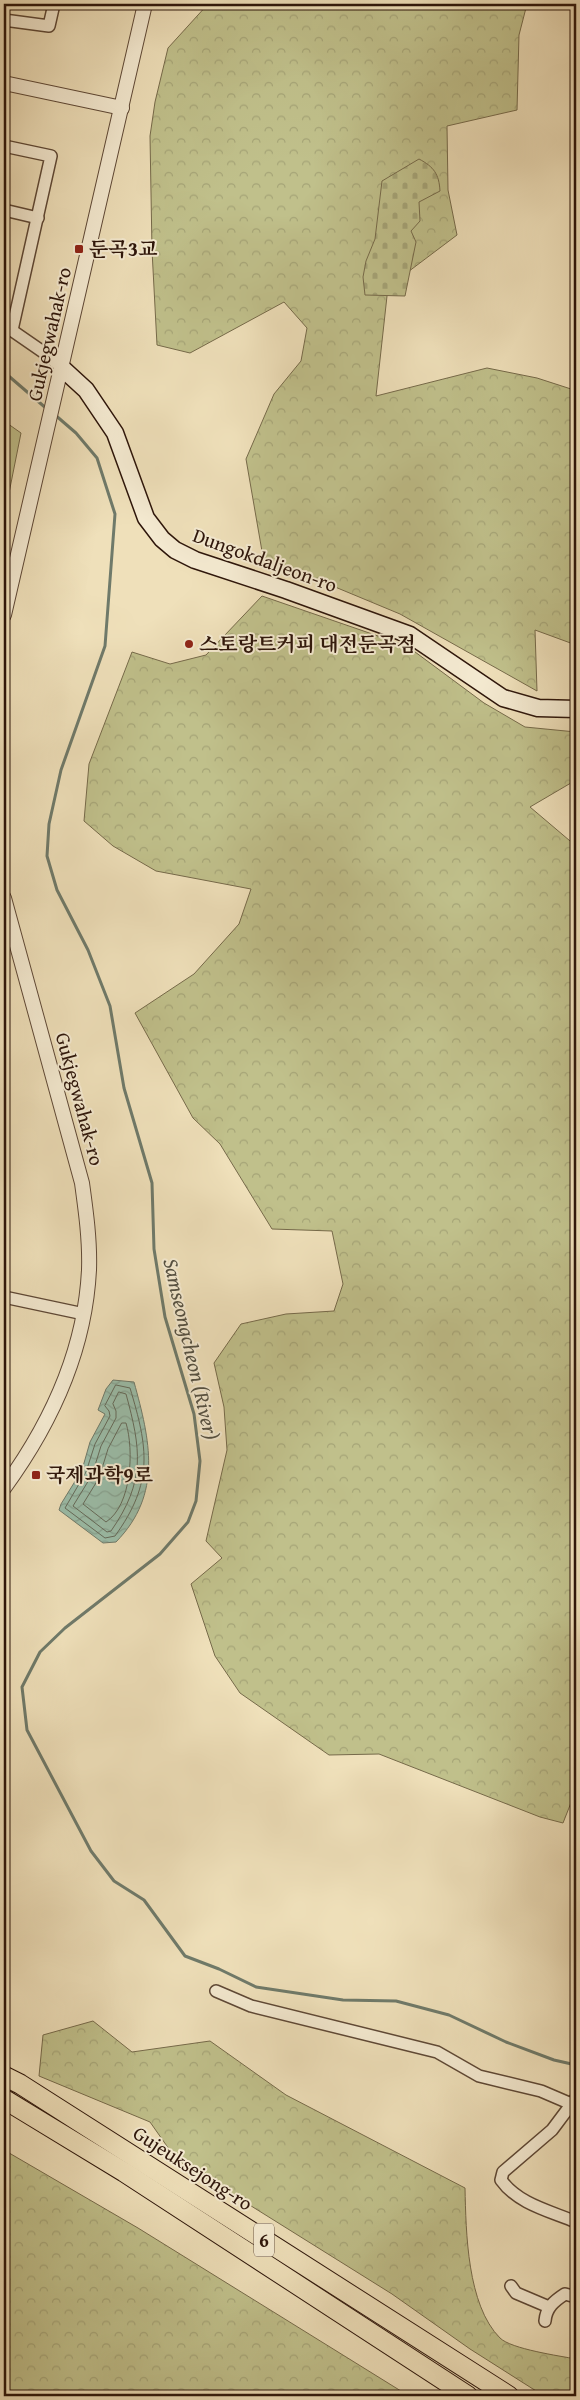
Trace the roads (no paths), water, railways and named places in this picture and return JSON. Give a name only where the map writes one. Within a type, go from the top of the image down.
[{"type":"highway","name":"Gujeuksejong-ro","points":[[9,2078],[509,2396]]},
{"type":"highway","name":"Gujeuksejong-ro","points":[[5,2101],[124,2172],[468,2396]]},
{"type":"main road","name":"Dungokdaljeon-ro","points":[[62,368],[86,390],[115,433],[146,518],[162,539],[175,550],[195,560],[286,590],[410,635],[503,698],[538,708],[576,709]]},
{"type":"street","points":[[4,20],[49,26],[54,4]]},
{"type":"street","name":"Gukjegwahak-ro","points":[[4,616],[6,593],[62,368],[145,4]]},
{"type":"street","points":[[4,83],[122,108]]},
{"type":"street","points":[[4,146],[51,156],[38,218],[8,327],[62,368]]},
{"type":"street","points":[[4,210],[38,218]]},
{"type":"street","name":"Gukjegwahak-ro","points":[[4,898],[82,1183],[87,1220],[89,1270],[84,1314],[74,1352],[54,1406],[29,1453],[4,1488]]},
{"type":"street","points":[[4,1297],[84,1314]]},
{"type":"street","points":[[216,1991],[260,2008],[437,2052],[479,2076],[541,2091],[575,2102],[552,2130],[503,2172],[501,2180],[507,2188],[521,2198],[576,2222]]},
{"type":"street","points":[[511,2286],[516,2293],[549,2306]]},
{"type":"street","points":[[545,2321],[549,2306],[565,2294],[576,2297]]},
{"type":"water","points":[[113,1380],[134,1382],[145,1425],[149,1466],[147,1486],[141,1505],[131,1524],[116,1542],[103,1543],[59,1510],[82,1470],[90,1442],[105,1414],[98,1410],[106,1389]]},
{"type":"waterway","name":"Samseongcheon (River)","points":[[4,372],[47,409]]},
{"type":"waterway","name":"Samseongcheon (River)","points":[[54,414],[76,433],[97,458],[115,514],[105,646],[61,770],[49,824],[47,856],[57,890],[88,950],[110,1006],[124,1088],[152,1183],[154,1249],[165,1317],[194,1414],[200,1461],[196,1501],[188,1522],[160,1554],[65,1628],[40,1652],[22,1687],[27,1730],[91,1851],[114,1881],[144,1900],[185,1956],[219,1969],[256,1987],[343,2000],[396,2001],[449,2015],[506,2042],[554,2060],[576,2065]]},
{"type":"place","name":"둔곡3교","points":[[79,249]]},
{"type":"place","name":"스토랑트커피 대전둔곡점","points":[[189,644]]},
{"type":"place","name":"국제과학9로","points":[[36,1475]]}]
